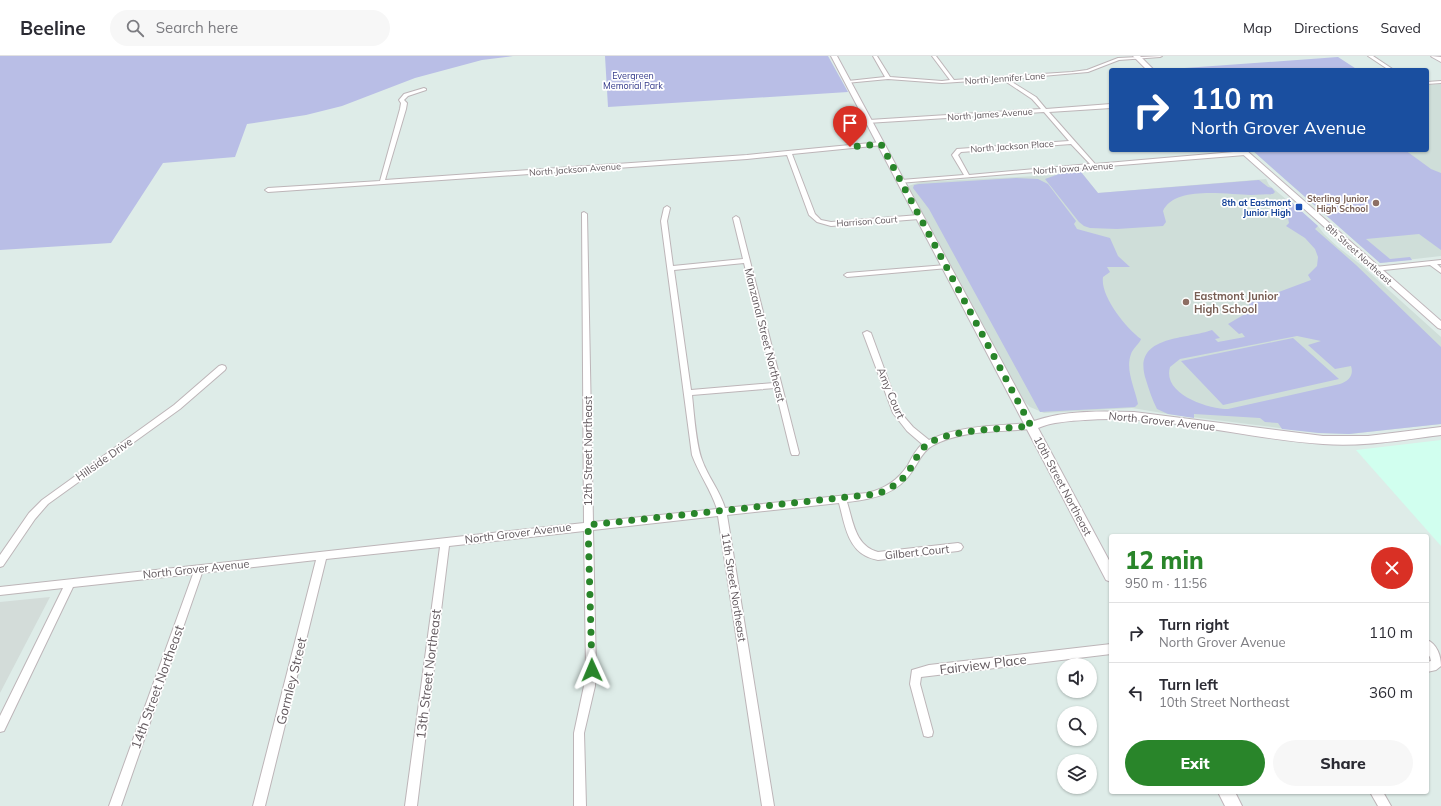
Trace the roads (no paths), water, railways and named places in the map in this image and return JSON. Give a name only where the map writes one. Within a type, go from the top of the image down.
[{"type":"main road","name":"10th Street Northeast","points":[[834,56],[1109,572]]},
{"type":"main road","points":[[1434,56],[1441,60]]},
{"type":"main road","points":[[1136,57],[1149,68]]},
{"type":"main road","name":"8th Street Northeast","points":[[1244,152],[1441,326]]},
{"type":"main road","name":"North Grover Avenue","points":[[1031,426],[1051,420],[1087,416],[1122,415],[1322,440],[1370,440],[1441,431]]},
{"type":"main road","points":[[1227,794],[1234,806]]},
{"type":"street","points":[[875,56],[888,78]]},
{"type":"street","points":[[934,56],[953,81]]},
{"type":"street","name":"North Jennifer Lane","points":[[848,82],[888,78],[931,82],[1081,72],[1094,69],[1116,60],[1160,56]]},
{"type":"street","points":[[1370,56],[1389,68]]},
{"type":"street","points":[[1003,78],[1030,95],[1046,110],[1094,166]]},
{"type":"street","points":[[1429,83],[1441,82]]},
{"type":"street","points":[[382,182],[403,109],[404,103],[401,100],[406,95],[424,89]]},
{"type":"street","name":"North James Avenue","points":[[869,122],[1109,106]]},
{"type":"street","name":"North Jackson Place","points":[[967,176],[955,155],[959,150],[1072,142]]},
{"type":"street","name":"North Jackson Avenue","points":[[268,190],[789,153],[881,144]]},
{"type":"street","name":"North Iowa Avenue","points":[[901,182],[1244,152]]},
{"type":"street","name":"Harrison Court","points":[[789,153],[812,215],[819,221],[837,224],[919,217]]},
{"type":"street","name":"11th Street Northeast","points":[[667,208],[664,221],[696,455],[699,465],[715,490],[722,511],[768,806]]},
{"type":"street","name":"12th Street Northeast","points":[[580,806],[579,733],[591,685],[588,525],[589,450],[584,214]]},
{"type":"street","name":"Manzanal Street Northeast","points":[[736,218],[795,453]]},
{"type":"street","points":[[670,268],[747,261]]},
{"type":"street","points":[[1375,268],[1441,262]]},
{"type":"street","points":[[1432,263],[1441,270]]},
{"type":"street","points":[[847,275],[946,267]]},
{"type":"street","name":"Amy Court","points":[[867,333],[897,413],[910,429],[928,444]]},
{"type":"street","name":"Hillside Drive","points":[[0,563],[32,516],[45,502],[178,408],[222,368]]},
{"type":"street","points":[[687,393],[778,385]]},
{"type":"street","name":"North Grover Avenue","points":[[0,591],[876,494],[893,486],[904,476],[918,455],[928,444],[955,434],[1031,426]]},
{"type":"street","name":"Gilbert Court","points":[[842,498],[856,543],[865,553],[878,556],[958,547]]},
{"type":"street","name":"13th Street Northeast","points":[[411,806],[446,542]]},
{"type":"street","name":"Gormley Street","points":[[259,806],[322,556]]},
{"type":"street","name":"14th Street Northeast","points":[[115,806],[199,569]]},
{"type":"street","points":[[0,727],[70,583]]},
{"type":"street","points":[[1429,648],[1435,655],[1437,663],[1432,667],[1429,667]]},
{"type":"street","name":"Fairview Place","points":[[928,732],[915,684],[916,673],[928,670],[1109,649]]},
{"type":"street","points":[[1377,794],[1385,806]]},
{"type":"place","name":"Sterling Junior High School","points":[[1376,203]]},
{"type":"place","name":"8th at Eastmont Junior High","points":[[1299,207]]},
{"type":"place","name":"Eastmont Junior High School","points":[[1186,302]]},
{"type":"park label","name":"Evergreen Memorial Park","points":[[633,80]]}]
